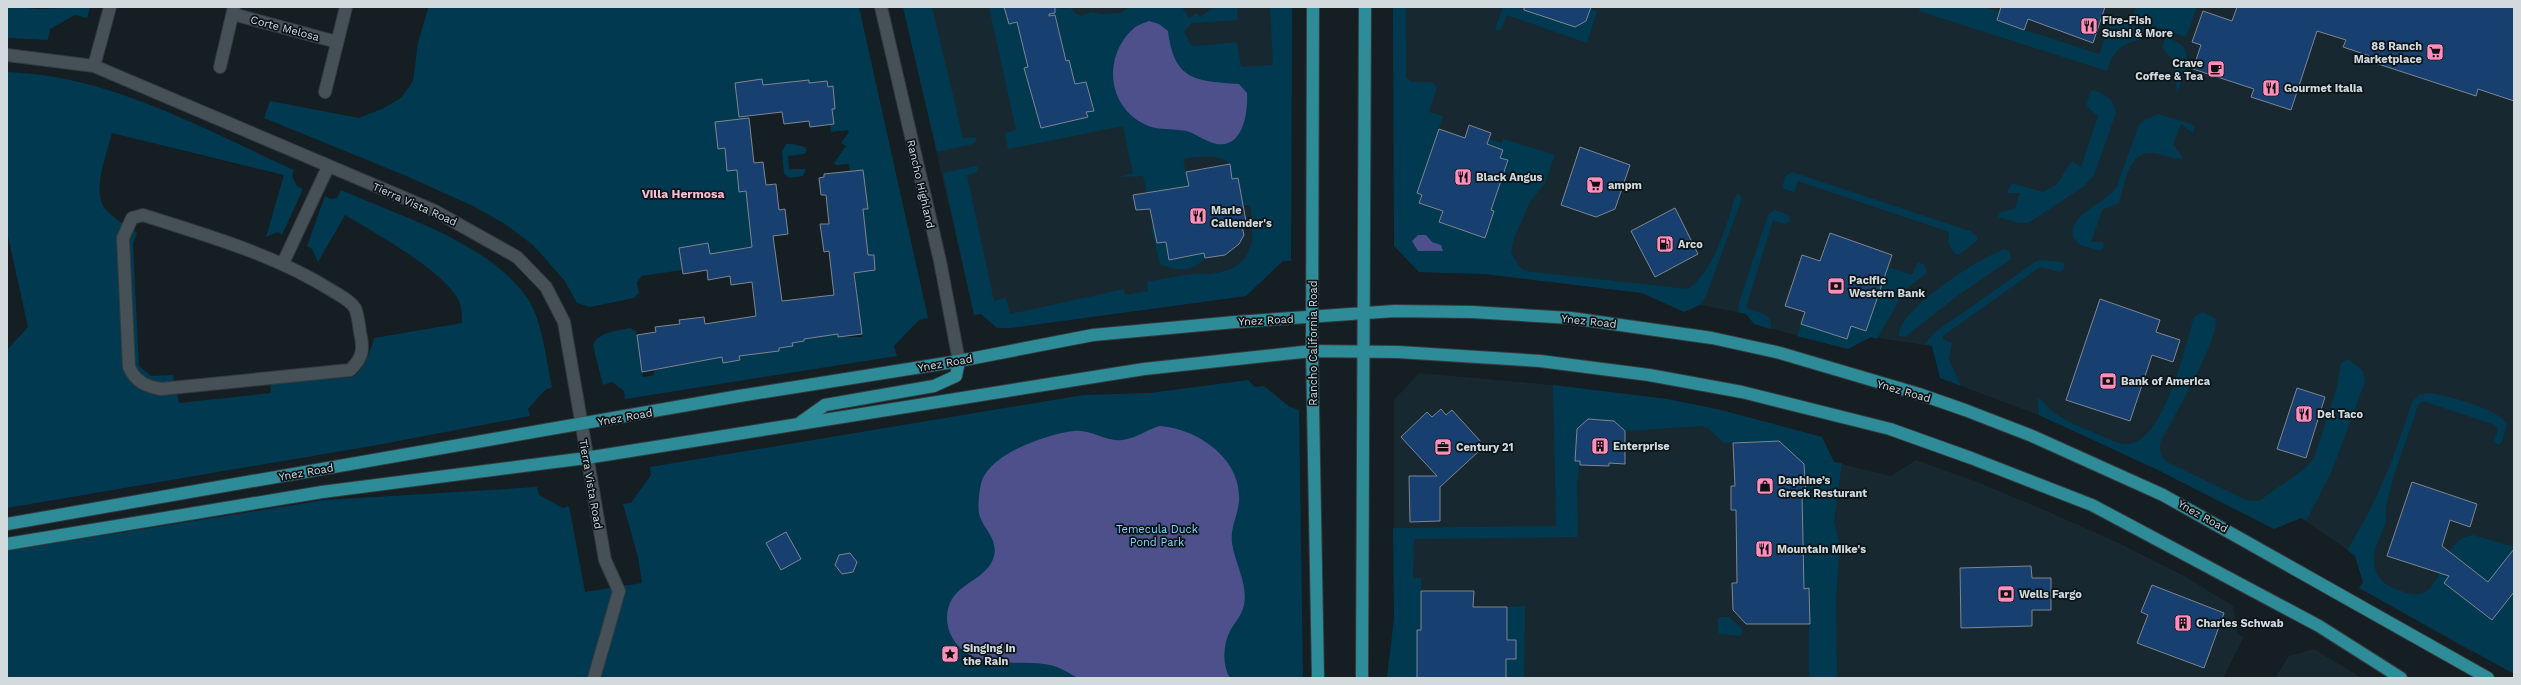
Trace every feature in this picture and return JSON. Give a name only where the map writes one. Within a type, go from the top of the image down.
[{"type":"main road","name":"Rancho California Road","points":[[1313,7],[1314,317],[1312,351],[1318,678]]},
{"type":"main road","points":[[1362,678],[1365,7]]},
{"type":"main road","name":"Ynez Road","points":[[7,524],[581,425],[739,396],[959,361],[1093,335],[1235,322],[1364,314],[1472,312],[1572,318],[1660,329],[1742,344],[1919,394],[2032,436],[2163,495],[2488,678]]},
{"type":"main road","name":"Ynez Road","points":[[7,544],[322,492],[586,458],[1144,369],[1312,351],[1363,351],[1540,361],[1649,375],[1742,392],[1890,429],[1971,458],[2092,506],[2319,626],[2401,678]]},
{"type":"main road","points":[[796,424],[825,405],[934,386],[956,376],[959,361]]},
{"type":"street","points":[[94,66],[110,7]]},
{"type":"street","points":[[325,92],[346,7]]},
{"type":"street","name":"Rancho Highland","points":[[880,7],[940,261],[959,361]]},
{"type":"street","points":[[220,67],[234,10]]},
{"type":"street","name":"Corte Melosa","points":[[234,10],[337,42]]},
{"type":"street","name":"Tierra Vista Road","points":[[7,55],[94,66],[328,167],[435,211],[517,256],[546,287],[564,322],[586,458],[605,560],[619,591],[594,678]]},
{"type":"street","points":[[282,263],[328,167]]},
{"type":"street","points":[[143,215],[243,247],[282,263],[346,299],[355,308],[363,351],[359,362],[350,370],[161,389],[149,387],[135,379],[129,367],[123,238],[132,218],[143,215]]},
{"type":"shaded area","points":[[903,7],[1286,7],[1292,10],[1291,261],[1283,261],[1246,296],[1010,328],[997,328],[981,314],[974,315]]},
{"type":"shaded area","points":[[1393,7],[2514,7],[2514,606],[2472,652],[2359,588],[2363,582],[2355,555],[2301,518],[2274,529],[2158,470],[2039,415],[1940,378],[1932,346],[1871,337],[1848,349],[1754,324],[1746,314],[1700,305],[1684,312],[1642,293],[1485,274],[1419,272],[1394,246]]},
{"type":"shaded area","points":[[1419,373],[1553,385],[1667,399],[1721,410],[1822,437],[1834,462],[1891,476],[1916,460],[1980,483],[2049,512],[2123,545],[2186,577],[2233,606],[2238,634],[2244,637],[2223,678],[1387,678],[1394,619],[1394,400]]},
{"type":"shaded area","points":[[2314,649],[2362,678],[2275,678],[2289,656]]},
{"type":"green space","points":[[7,7],[41,9],[90,7],[87,18],[75,15],[50,29],[48,40],[7,38]]},
{"type":"green space","points":[[859,7],[928,318],[919,320],[894,346],[897,356],[625,399],[624,391],[612,382],[603,385],[593,346],[598,338],[614,331],[630,328],[636,331],[643,377],[654,375],[654,370],[677,366],[677,360],[722,357],[723,363],[740,360],[737,339],[762,335],[765,353],[779,351],[779,348],[793,346],[792,343],[804,341],[804,339],[838,334],[838,337],[862,337],[855,273],[875,270],[874,255],[868,255],[863,209],[868,208],[866,193],[860,194],[865,185],[863,170],[850,171],[849,164],[836,165],[834,163],[846,146],[841,143],[849,132],[848,130],[831,132],[830,124],[834,123],[832,109],[835,108],[833,87],[828,87],[827,81],[809,83],[809,80],[763,88],[762,79],[735,83],[738,108],[746,107],[747,117],[740,120],[725,148],[727,171],[737,170],[739,192],[750,191],[753,248],[710,254],[708,243],[679,248],[682,270],[642,276],[637,282],[639,293],[634,298],[590,307],[577,303],[564,280],[533,245],[505,224],[473,206],[404,175],[264,118],[270,101],[359,118],[384,108],[402,97],[413,81],[418,43],[428,8]]},
{"type":"green space","points":[[903,7],[932,7],[963,138],[975,137],[977,140],[973,144],[937,152]]},
{"type":"green space","points":[[989,7],[1004,7],[1009,24],[1017,22],[1028,67],[1024,68],[1041,128],[1087,117],[1086,112],[1093,110],[1086,82],[1075,84],[1069,61],[1066,61],[1055,15],[1049,16],[1047,7],[1064,9],[1071,7],[1075,13],[1082,16],[1091,12],[1102,14],[1121,13],[1129,7],[1182,7],[1189,18],[1197,13],[1200,17],[1214,7],[1237,7],[1238,20],[1192,23],[1184,32],[1190,44],[1196,46],[1237,42],[1241,67],[1273,65],[1270,7],[1292,7],[1291,261],[1283,261],[1246,296],[1010,328],[997,328],[981,314],[974,315],[943,173],[976,166],[978,168],[978,172],[967,175],[994,301],[1006,298],[1010,314],[1124,289],[1125,295],[1148,291],[1147,282],[1187,275],[1208,274],[1235,267],[1243,260],[1248,252],[1252,231],[1250,205],[1243,205],[1238,178],[1232,179],[1230,164],[1219,158],[1195,157],[1183,159],[1189,186],[1147,192],[1143,176],[1119,177],[1133,173],[1123,126],[1008,149],[1005,133],[1016,130]]},
{"type":"green space","points":[[1393,7],[1406,7],[1406,77],[1411,82],[1432,82],[1437,87],[1429,112],[1443,116],[1417,193],[1422,195],[1419,202],[1443,211],[1439,222],[1485,238],[1494,211],[1484,207],[1487,197],[1495,200],[1508,160],[1500,158],[1503,150],[1487,144],[1489,139],[1502,143],[1503,139],[1555,155],[1545,183],[1530,202],[1514,238],[1511,252],[1519,266],[1525,271],[1688,289],[1696,283],[1713,257],[1722,237],[1734,201],[1739,193],[1742,198],[1706,296],[1700,305],[1684,312],[1642,293],[1485,274],[1419,272],[1394,246]]},
{"type":"green space","points":[[1503,7],[1515,7],[1575,26],[1590,9],[1597,11],[1587,43],[1507,15],[1500,31],[1495,29]]},
{"type":"green space","points":[[1920,7],[1984,7],[2000,12],[1997,21],[2099,54],[2112,18],[2145,29],[2141,40],[2128,43],[2115,54],[2107,71],[1919,11]]},
{"type":"green space","points":[[2136,7],[2197,7],[2186,37],[2132,19]]},
{"type":"green space","points":[[2166,37],[2177,42],[2183,47],[2187,54],[2186,69],[2177,94],[2174,62],[2162,47]]},
{"type":"green space","points":[[7,72],[45,75],[82,83],[119,94],[190,122],[294,170],[292,176],[297,186],[303,189],[282,235],[278,232],[266,237],[284,175],[112,133],[101,173],[100,194],[102,203],[107,211],[117,220],[137,233],[133,244],[139,366],[151,376],[173,375],[179,403],[271,393],[270,383],[353,377],[358,373],[364,364],[374,338],[462,323],[461,308],[458,299],[437,276],[406,252],[345,215],[318,262],[312,249],[307,246],[325,196],[330,199],[337,198],[341,190],[417,222],[468,247],[491,262],[512,279],[528,299],[537,318],[552,387],[545,390],[528,409],[530,416],[377,445],[7,508],[7,350],[28,327],[7,232]]},
{"type":"green space","points":[[2091,90],[2100,92],[2108,97],[2115,108],[2116,113],[2094,175],[2083,187],[2028,223],[2019,223],[1998,217],[1999,213],[2015,208],[2020,193],[2007,193],[2012,183],[2043,192],[2056,185],[2072,161],[2081,167],[2098,116],[2086,106]]},
{"type":"green space","points":[[2158,114],[2191,124],[2195,127],[2193,133],[2181,124],[2173,144],[2183,158],[2174,158],[2149,153],[2141,155],[2135,160],[2130,167],[2119,203],[2102,210],[2091,242],[2103,242],[2104,247],[2100,251],[2080,245],[2073,237],[2073,230],[2076,223],[2081,216],[2116,188],[2139,125],[2144,120]]},
{"type":"green space","points":[[786,144],[805,147],[807,151],[804,154],[788,156],[789,169],[806,169],[803,176],[790,178],[784,174],[782,151]]},
{"type":"green space","points":[[1792,172],[1970,231],[1977,237],[1977,241],[1960,254],[1955,254],[1948,243],[1949,232],[1798,181],[1794,192],[1784,189],[1782,186],[1786,176]]},
{"type":"green space","points":[[1775,210],[1788,215],[1790,221],[1785,224],[1773,220],[1746,308],[1760,312],[1767,316],[1770,319],[1771,329],[1754,324],[1746,314],[1738,312],[1739,302],[1768,215]]},
{"type":"green space","points":[[1154,226],[1157,243],[1166,242],[1169,260],[1204,253],[1205,258],[1195,266],[1184,269],[1166,267],[1160,264],[1151,227]]},
{"type":"green space","points":[[2005,249],[2010,252],[2011,259],[1953,299],[1905,337],[1899,336],[1902,325],[1911,312],[1943,285],[1978,262]]},
{"type":"green space","points":[[2041,260],[2063,262],[2065,267],[2060,272],[2040,267],[1943,336],[1943,339],[1952,343],[1949,360],[1961,386],[1940,378],[1932,346],[1925,344],[1935,332],[2035,262]]},
{"type":"green space","points":[[1918,262],[1925,265],[1927,273],[1910,286],[1902,295],[1877,339],[1871,337],[1848,349],[1797,336],[1801,324],[1847,339],[1851,326],[1866,331],[1888,267],[1912,275]]},
{"type":"green space","points":[[2203,312],[2215,318],[2215,327],[2211,341],[2204,359],[2184,399],[2160,443],[2160,451],[2167,462],[2246,500],[2259,501],[2303,470],[2314,458],[2337,387],[2341,363],[2348,359],[2363,371],[2365,382],[2331,473],[2306,521],[2301,518],[2274,529],[2158,470],[2039,415],[2037,398],[2056,414],[2078,426],[2119,443],[2134,443],[2147,433],[2159,417],[2178,373],[2194,317]]},
{"type":"green space","name":"Temecula Duck Pond Park","points":[[1248,380],[1255,387],[1264,386],[1290,407],[1299,410],[1303,678],[7,678],[7,551],[325,500],[537,487],[539,495],[563,508],[569,506],[585,592],[642,583],[638,557],[623,504],[631,503],[651,475],[650,467],[1083,395],[1150,393]]},
{"type":"green space","points":[[1553,385],[1667,399],[1721,410],[1822,437],[1834,462],[1842,463],[1834,522],[1840,544],[1836,600],[1837,678],[1809,678],[1809,589],[1799,589],[1796,495],[1806,494],[1804,464],[1779,441],[1724,443],[1708,428],[1702,426],[1625,431],[1614,421],[1588,419],[1577,429],[1575,461],[1580,461],[1577,484],[1578,537],[1414,539],[1413,578],[1421,578],[1421,630],[1417,630],[1417,678],[1387,678],[1394,619],[1393,528],[1556,526]]},
{"type":"green space","points":[[2429,393],[2483,408],[2502,418],[2507,424],[2502,442],[2498,445],[2494,441],[2498,429],[2495,425],[2423,401],[2418,405],[2397,467],[2386,507],[2385,525],[2374,555],[2375,570],[2380,579],[2388,585],[2411,594],[2421,594],[2427,591],[2433,584],[2451,550],[2464,538],[2473,535],[2514,547],[2514,674],[2359,588],[2363,582],[2355,556],[2347,550],[2368,514],[2392,461],[2412,402],[2419,395]]},
{"type":"green space","points":[[1525,606],[1524,678],[1506,678],[1507,607]]},
{"type":"green space","points":[[1729,617],[1742,629],[1741,636],[1720,634],[1718,632],[1718,618]]},
{"type":"water","points":[[1149,21],[1159,24],[1168,31],[1171,48],[1176,60],[1182,69],[1190,75],[1199,79],[1239,84],[1247,93],[1247,109],[1245,118],[1239,134],[1233,140],[1226,144],[1217,144],[1209,142],[1186,131],[1149,126],[1132,116],[1122,105],[1116,93],[1113,80],[1117,53],[1123,40],[1133,29]]},
{"type":"water","points":[[1418,235],[1426,235],[1432,242],[1441,245],[1443,251],[1418,251],[1412,241]]},
{"type":"water","points":[[1159,426],[1173,428],[1188,433],[1201,439],[1214,448],[1225,459],[1233,471],[1238,486],[1239,501],[1232,532],[1232,543],[1243,581],[1245,597],[1242,612],[1230,631],[1226,642],[1224,655],[1227,673],[1230,678],[1078,678],[1062,669],[1049,665],[991,661],[967,653],[958,645],[950,633],[947,614],[954,596],[986,570],[991,564],[994,556],[995,550],[993,540],[982,522],[978,505],[981,484],[986,473],[995,463],[1006,455],[1020,447],[1049,436],[1080,431],[1110,439],[1122,440],[1131,438]]},
{"type":"building","points":[[1004,7],[1055,7],[1055,13],[1049,14],[1049,16],[1055,15],[1066,61],[1069,60],[1075,84],[1086,82],[1094,111],[1086,112],[1088,117],[1041,128],[1024,68],[1028,67],[1017,22],[1009,24]]},
{"type":"building","points":[[1524,7],[1591,7],[1586,21],[1575,27],[1524,10]]},
{"type":"building","points":[[2001,7],[2105,7],[2093,43],[2028,19],[2024,30],[1997,20]]},
{"type":"building","points":[[2237,7],[2514,7],[2514,101],[2478,89],[2476,96],[2369,61],[2370,56],[2343,47],[2346,40],[2317,31],[2291,110],[2251,97],[2254,89],[2193,69],[2201,45],[2192,42],[2203,11],[2232,21]]},
{"type":"building","points":[[762,79],[763,85],[809,80],[809,83],[827,81],[828,87],[833,86],[835,109],[832,109],[834,124],[810,127],[809,121],[784,124],[782,112],[739,117],[735,83]]},
{"type":"building","points":[[749,118],[754,163],[763,162],[766,185],[776,184],[779,210],[785,209],[788,234],[773,236],[782,301],[834,295],[829,251],[824,252],[820,224],[829,224],[826,195],[821,195],[819,178],[824,177],[824,174],[863,170],[868,209],[863,209],[868,255],[874,255],[875,270],[854,273],[862,334],[838,337],[838,334],[804,339],[804,341],[792,343],[793,346],[779,348],[779,351],[739,356],[740,360],[723,363],[722,357],[642,372],[637,335],[656,332],[655,327],[680,324],[679,320],[704,317],[705,324],[756,316],[752,282],[731,285],[730,276],[708,280],[707,270],[683,274],[679,248],[708,243],[710,254],[752,247],[746,191],[739,192],[737,170],[727,171],[725,148],[718,149],[715,122]]},
{"type":"building","name":"Black Angus","points":[[1469,125],[1491,133],[1487,144],[1503,150],[1500,158],[1508,160],[1491,210],[1494,211],[1485,238],[1439,222],[1443,211],[1419,203],[1422,195],[1417,193],[1439,129],[1465,138]]},
{"type":"building","name":"ampm","points":[[1580,147],[1630,165],[1615,209],[1596,217],[1561,205]]},
{"type":"building","name":"Marie Callender's","points":[[1230,164],[1232,179],[1238,178],[1246,221],[1241,222],[1244,235],[1239,244],[1225,255],[1205,258],[1204,253],[1169,260],[1166,242],[1157,243],[1150,209],[1136,210],[1133,195],[1189,186],[1186,172]]},
{"type":"building","name":"Arco","points":[[1675,208],[1698,254],[1655,277],[1631,231]]},
{"type":"building","name":"Pacific Western Bank","points":[[1830,233],[1892,255],[1866,331],[1851,326],[1847,339],[1801,324],[1805,312],[1785,306],[1802,255],[1820,261]]},
{"type":"building","name":"Bank of America","points":[[2100,299],[2160,320],[2156,332],[2180,340],[2173,362],[2152,355],[2130,421],[2066,400]]},
{"type":"building","name":"Del Taco","points":[[2297,388],[2325,397],[2306,458],[2277,449]]},
{"type":"building","name":"Century 21","points":[[1441,409],[1446,415],[1452,410],[1481,442],[1474,449],[1478,452],[1440,487],[1440,521],[1410,522],[1409,476],[1437,476],[1401,437],[1427,412],[1432,417]]},
{"type":"building","name":"Enterprise","points":[[1588,419],[1614,421],[1625,431],[1625,464],[1609,463],[1609,466],[1580,465],[1580,461],[1575,461],[1577,429]]},
{"type":"building","points":[[1779,441],[1804,464],[1806,494],[1802,494],[1804,589],[1809,588],[1810,624],[1746,624],[1733,610],[1732,583],[1737,583],[1736,510],[1731,510],[1731,486],[1735,486],[1733,443]]},
{"type":"building","points":[[2412,482],[2477,504],[2470,527],[2450,520],[2442,546],[2488,582],[2514,549],[2514,592],[2492,620],[2444,583],[2449,576],[2387,556]]},
{"type":"building","points":[[786,532],[801,559],[781,570],[766,543]]},
{"type":"building","points":[[850,553],[857,562],[853,572],[842,574],[835,565],[839,555]]},
{"type":"building","name":"Wells Fargo","points":[[2031,566],[2032,578],[2051,578],[2051,610],[2032,610],[2032,626],[1961,628],[1960,568]]},
{"type":"building","name":"Charles Schwab","points":[[2152,585],[2224,613],[2204,668],[2137,643],[2148,615],[2141,612]]},
{"type":"building","points":[[1421,591],[1474,591],[1473,607],[1507,607],[1507,640],[1516,640],[1516,659],[1506,659],[1506,678],[1417,678],[1417,630],[1421,630]]},
{"type":"place","name":"Fire-Fish Sushi & More","points":[[2089,26]]},
{"type":"place","name":"88 Ranch Marketplace","points":[[2435,52]]},
{"type":"place","name":"Crave Coffee & Tea","points":[[2216,69]]},
{"type":"place","name":"Gourmet Italia","points":[[2271,88]]},
{"type":"place","name":"Black Angus","points":[[1463,177]]},
{"type":"place","name":"ampm","points":[[1595,185]]},
{"type":"place","name":"Marie Callender's","points":[[1198,216]]},
{"type":"place","name":"Arco","points":[[1665,244]]},
{"type":"place","name":"Pacific Western Bank","points":[[1836,286]]},
{"type":"place","name":"Bank of America","points":[[2108,381]]},
{"type":"place","name":"Del Taco","points":[[2304,414]]},
{"type":"place","name":"Enterprise","points":[[1600,446]]},
{"type":"place","name":"Century 21","points":[[1443,447]]},
{"type":"place","name":"Daphine’s Greek Resturant","points":[[1765,486]]},
{"type":"place","name":"Mountain Mike's","points":[[1764,549]]},
{"type":"place","name":"Wells Fargo","points":[[2006,594]]},
{"type":"place","name":"Charles Schwab","points":[[2183,623]]},
{"type":"place","name":"Singing in the Rain","points":[[950,654]]},
{"type":"district","name":"Villa Hermosa","points":[[683,194]]}]
